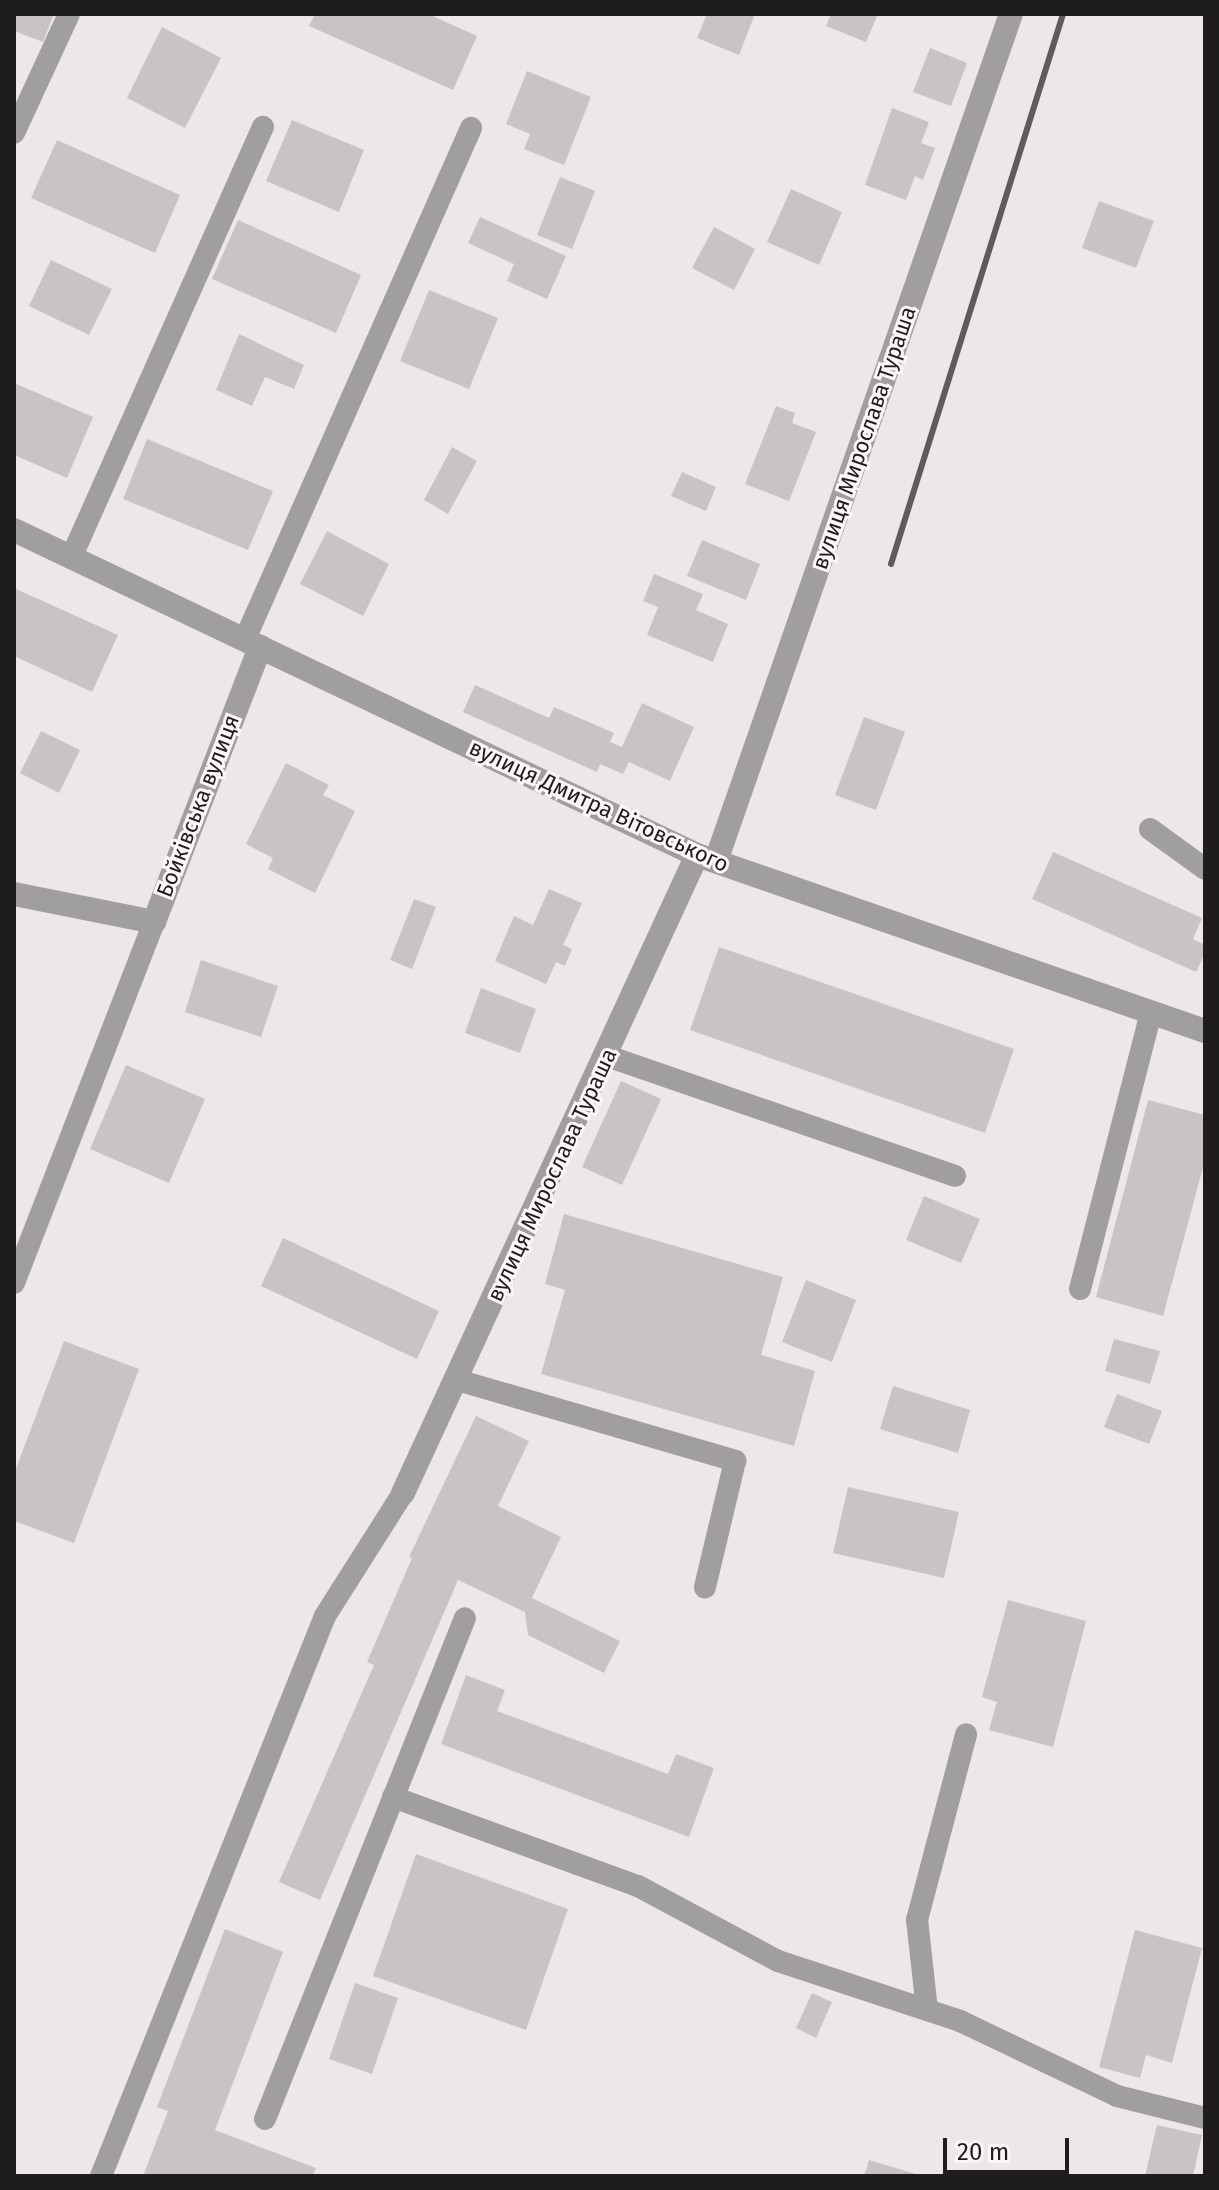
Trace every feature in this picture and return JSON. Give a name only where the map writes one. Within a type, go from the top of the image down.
[{"type":"street","name":"вулиця Мирослава Тураша","points":[[403,1493],[607,1056],[707,858],[1011,14]]},
{"type":"street","name":"вулиця Дмитра Вітовського","points":[[14,530],[707,858],[1205,1031]]},
{"type":"street","name":"Бойківська вулиця","points":[[14,894],[154,922],[252,643]]},
{"type":"lane","points":[[14,133],[69,14]]},
{"type":"lane","points":[[71,558],[263,127]]},
{"type":"lane","points":[[252,643],[471,128]]},
{"type":"lane","points":[[1150,829],[1205,869]]},
{"type":"lane","points":[[14,1283],[154,922]]},
{"type":"lane","points":[[1080,1289],[1151,1012]]},
{"type":"lane","points":[[607,1056],[955,1176]]},
{"type":"lane","points":[[457,1380],[735,1461],[705,1587]]},
{"type":"lane","points":[[101,2176],[325,1616],[403,1493]]},
{"type":"lane","points":[[265,2119],[465,1618]]},
{"type":"lane","points":[[927,2010],[917,1920],[966,1734]]},
{"type":"lane","points":[[393,1797],[638,1886],[778,1961],[960,2021],[1117,2096],[1205,2118]]},
{"type":"building","points":[[14,14],[54,14],[43,42],[14,31]]},
{"type":"building","points":[[315,14],[428,14],[477,36],[453,90],[309,26]]},
{"type":"building","points":[[707,14],[755,14],[739,55],[697,38]]},
{"type":"building","points":[[831,14],[878,14],[866,42],[826,26]]},
{"type":"building","points":[[162,27],[221,58],[185,128],[127,98]]},
{"type":"building","points":[[930,48],[967,63],[951,106],[913,92]]},
{"type":"building","points":[[527,71],[591,97],[564,165],[524,149],[530,134],[506,124]]},
{"type":"building","points":[[892,108],[929,122],[921,143],[935,148],[923,180],[915,176],[906,200],[865,185]]},
{"type":"building","points":[[292,120],[364,150],[339,212],[266,181]]},
{"type":"building","points":[[57,140],[180,195],[155,253],[31,198]]},
{"type":"building","points":[[560,177],[595,191],[572,249],[537,235]]},
{"type":"building","points":[[791,189],[842,212],[819,265],[767,242]]},
{"type":"building","points":[[1099,201],[1154,221],[1136,268],[1082,248]]},
{"type":"building","points":[[480,217],[566,256],[547,299],[507,281],[514,264],[468,243]]},
{"type":"building","points":[[238,220],[361,275],[336,333],[212,279]]},
{"type":"building","points":[[714,227],[755,249],[734,290],[692,268]]},
{"type":"building","points":[[51,260],[112,289],[89,335],[29,306]]},
{"type":"building","points":[[429,290],[498,318],[469,389],[400,361]]},
{"type":"building","points":[[239,334],[304,365],[294,389],[265,377],[252,406],[216,390]]},
{"type":"building","points":[[14,383],[93,417],[67,478],[14,455]]},
{"type":"building","points":[[776,406],[795,413],[792,423],[816,432],[789,501],[745,484]]},
{"type":"building","points":[[147,439],[273,491],[248,550],[123,499]]},
{"type":"building","points":[[452,447],[477,461],[448,514],[424,500]]},
{"type":"building","points":[[682,472],[716,487],[706,511],[671,496]]},
{"type":"building","points":[[327,531],[389,564],[363,616],[300,584]]},
{"type":"building","points":[[702,540],[760,564],[746,600],[687,576]]},
{"type":"building","points":[[654,574],[703,594],[696,610],[728,624],[713,662],[647,635],[658,607],[643,601]]},
{"type":"building","points":[[14,588],[118,635],[92,692],[14,656]]},
{"type":"building","points":[[475,685],[549,718],[554,707],[614,733],[610,742],[622,747],[642,703],[694,727],[670,781],[629,762],[623,774],[600,764],[597,772],[463,712]]},
{"type":"building","points":[[864,717],[905,732],[876,810],[835,795]]},
{"type":"building","points":[[41,731],[80,750],[59,793],[20,773]]},
{"type":"building","points":[[286,763],[329,785],[323,795],[355,811],[315,893],[268,869],[273,858],[246,844]]},
{"type":"building","points":[[1053,852],[1202,918],[1193,939],[1205,945],[1205,953],[1196,972],[1032,899]]},
{"type":"building","points":[[549,889],[582,903],[563,945],[572,949],[565,966],[556,962],[546,984],[495,961],[514,916],[533,925]]},
{"type":"building","points":[[414,899],[436,907],[412,969],[390,960]]},
{"type":"building","points":[[719,947],[1014,1049],[985,1133],[690,1030]]},
{"type":"building","points":[[201,960],[278,986],[261,1037],[185,1012]]},
{"type":"building","points":[[481,988],[536,1009],[520,1053],[465,1033]]},
{"type":"building","points":[[126,1065],[205,1099],[169,1183],[90,1149]]},
{"type":"building","points":[[621,1081],[661,1099],[622,1185],[582,1167]]},
{"type":"building","points":[[1148,1100],[1205,1115],[1205,1160],[1163,1316],[1096,1297]]},
{"type":"building","points":[[924,1196],[980,1219],[961,1263],[906,1240]]},
{"type":"building","points":[[564,1214],[783,1277],[761,1355],[815,1371],[794,1446],[541,1374],[565,1290],[545,1284]]},
{"type":"building","points":[[283,1238],[439,1311],[417,1359],[261,1286]]},
{"type":"building","points":[[806,1280],[856,1300],[832,1362],[782,1342]]},
{"type":"building","points":[[1114,1339],[1160,1351],[1150,1384],[1105,1371]]},
{"type":"building","points":[[64,1341],[139,1369],[74,1543],[14,1521],[14,1474]]},
{"type":"building","points":[[893,1386],[970,1410],[958,1453],[880,1429]]},
{"type":"building","points":[[1117,1394],[1162,1411],[1149,1444],[1104,1427]]},
{"type":"building","points":[[476,1416],[529,1441],[498,1506],[561,1537],[532,1598],[620,1641],[604,1673],[528,1635],[525,1612],[458,1580],[320,1900],[279,1882],[374,1665],[367,1662],[412,1558],[409,1557]]},
{"type":"building","points":[[848,1487],[959,1512],[944,1578],[833,1553]]},
{"type":"building","points":[[1008,1600],[1086,1621],[1053,1747],[989,1730],[997,1702],[982,1697]]},
{"type":"building","points":[[466,1675],[505,1690],[497,1711],[668,1774],[676,1754],[714,1768],[689,1837],[441,1744]]},
{"type":"building","points":[[416,1854],[568,1909],[526,2030],[373,1976]]},
{"type":"building","points":[[225,1929],[283,1952],[215,2130],[316,2168],[313,2176],[143,2176],[168,2111],[157,2107]]},
{"type":"building","points":[[1135,1930],[1202,1948],[1172,2063],[1146,2055],[1140,2078],[1099,2067]]},
{"type":"building","points":[[355,1983],[398,1998],[372,2074],[329,2059]]},
{"type":"building","points":[[812,1993],[832,2002],[816,2038],[796,2028]]},
{"type":"building","points":[[1157,2125],[1202,2135],[1193,2176],[1145,2176]]},
{"type":"building","points":[[869,2160],[919,2175],[919,2176],[864,2176]]},
{"type":"railway","points":[[891,564],[1063,14]]}]
